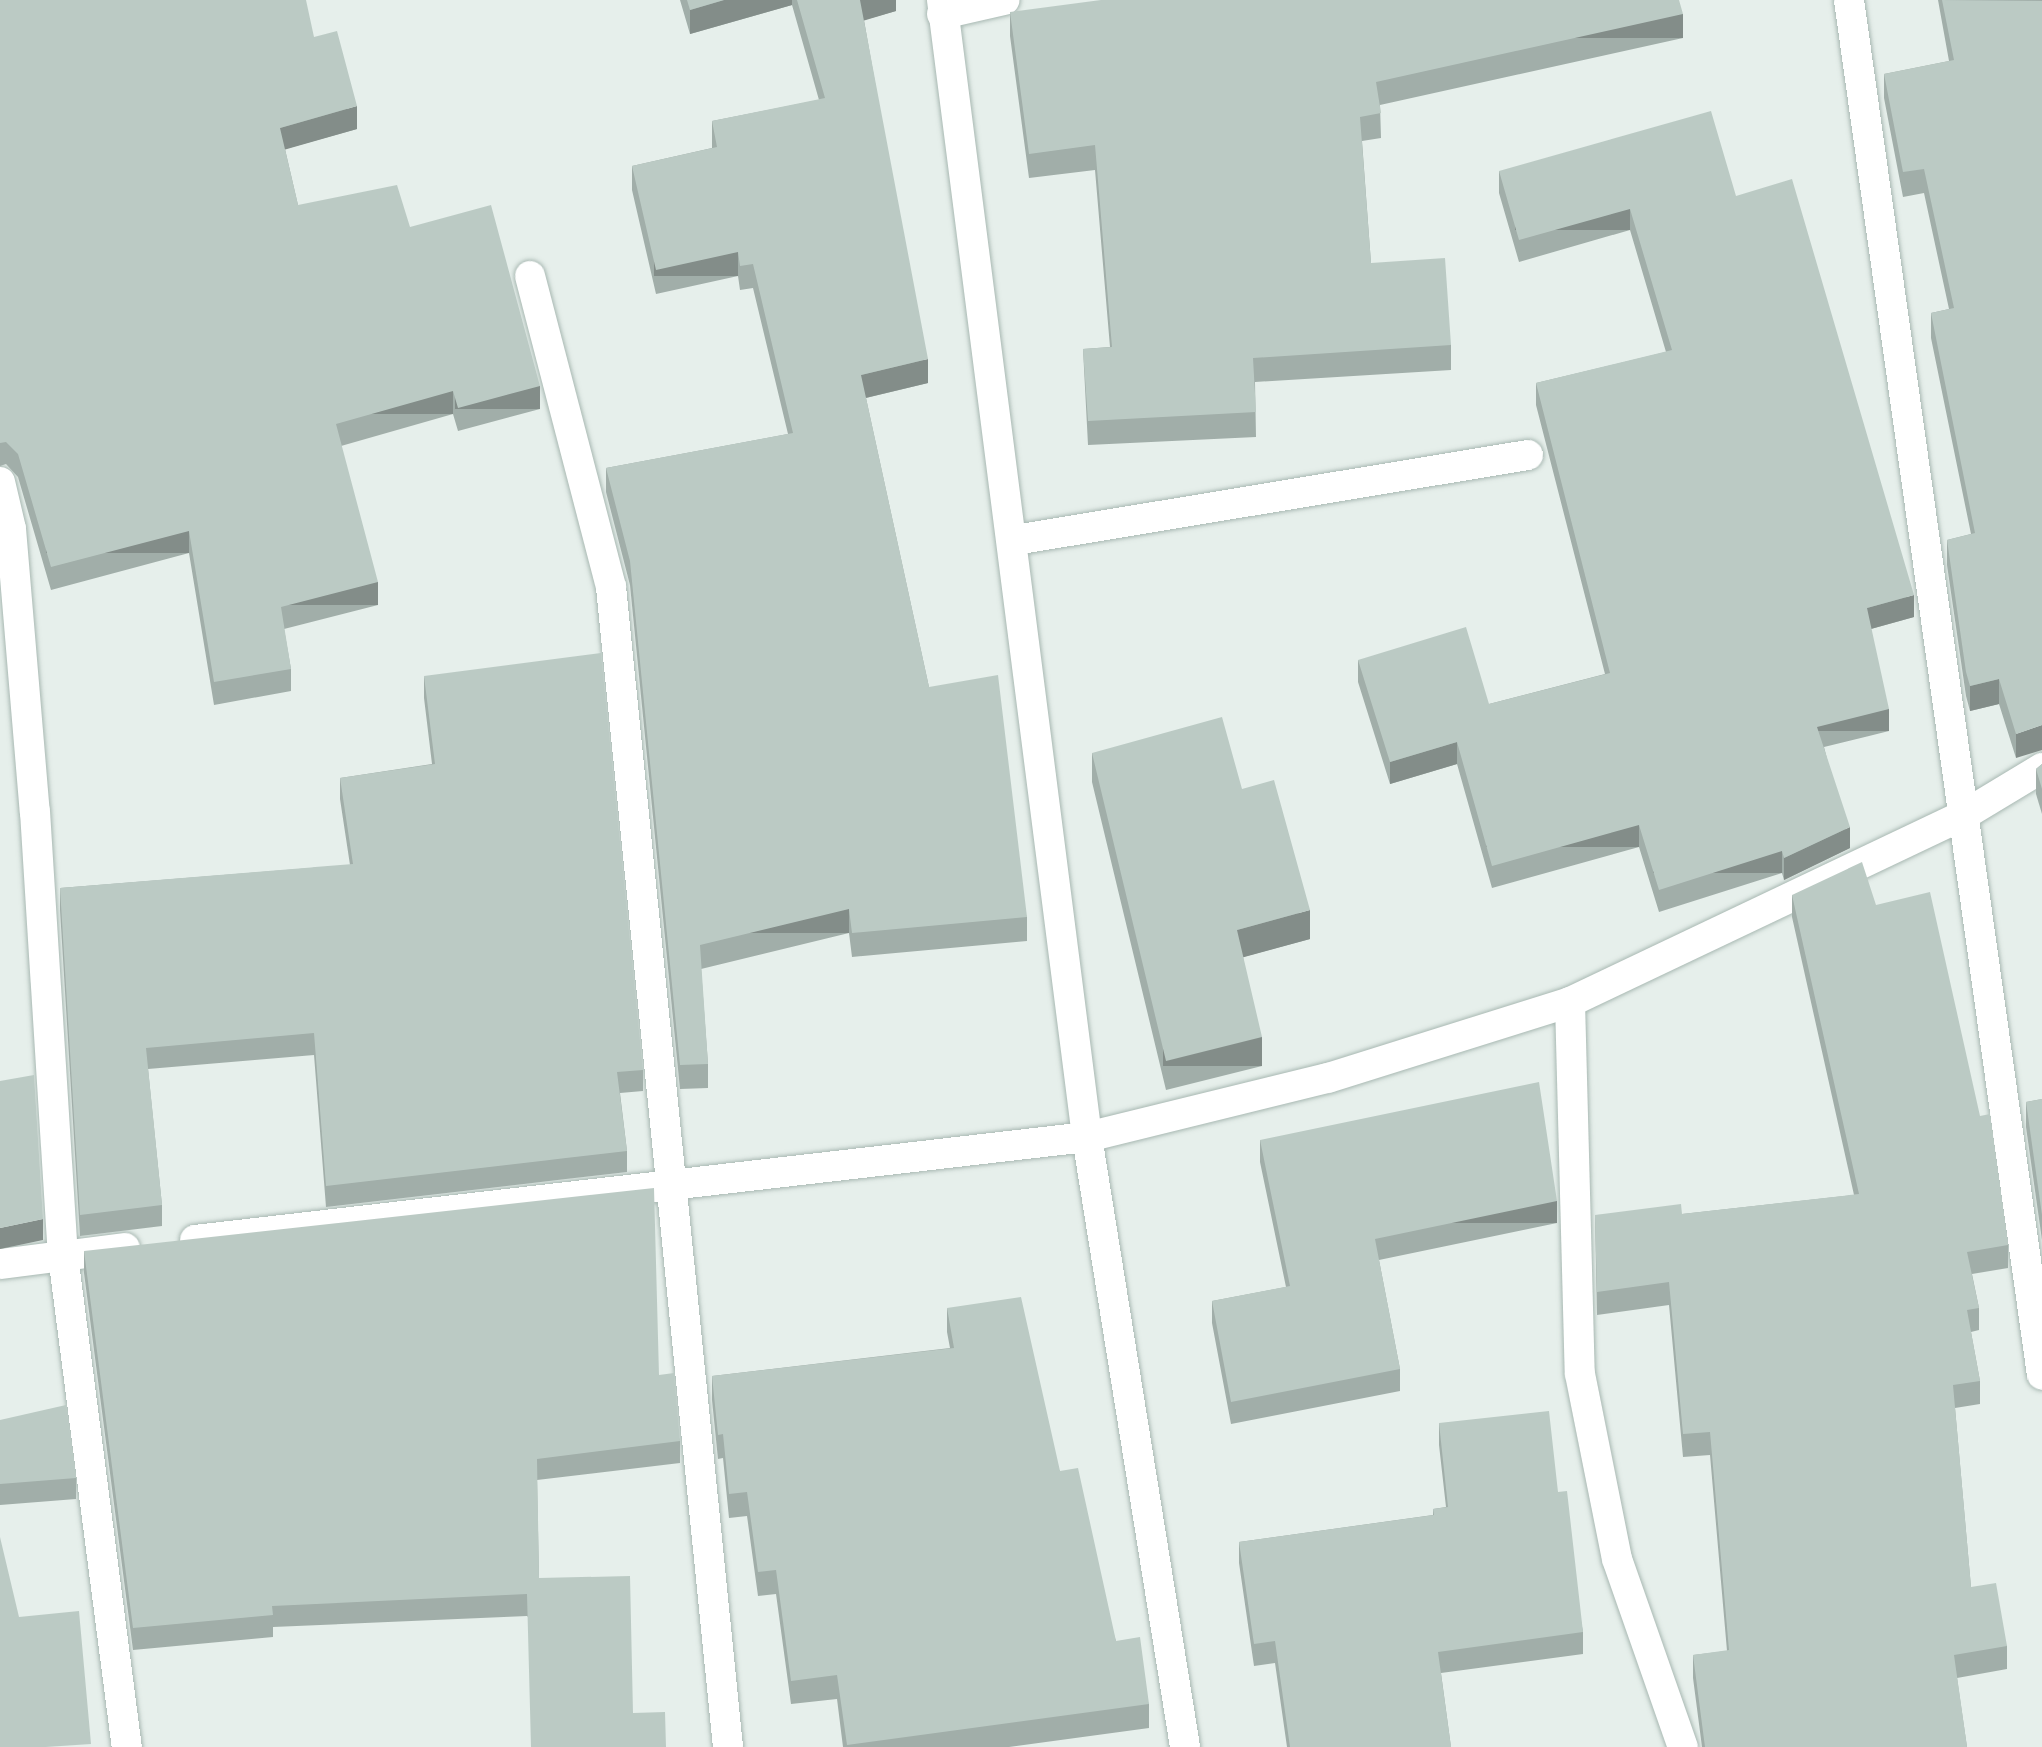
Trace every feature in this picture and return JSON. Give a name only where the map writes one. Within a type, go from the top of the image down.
[{"type":"street","points":[[1004,0],[942,7],[1014,540],[1088,1137],[1185,1747]]},
{"type":"street","points":[[1849,0],[2042,1375]]},
{"type":"street","points":[[530,276],[610,587],[728,1747]]},
{"type":"street","points":[[1014,540],[1528,454]]},
{"type":"street","points":[[0,482],[63,1256],[127,1747]]},
{"type":"street","points":[[0,1264],[672,1181],[1088,1137],[1328,1078],[1570,1002],[1964,814],[2042,768]]},
{"type":"street","points":[[1570,1002],[1580,1374],[1617,1559],[1683,1747]]},
{"type":"building","points":[[0,0],[306,0],[314,37],[337,31],[357,106],[280,128],[298,205],[397,185],[410,227],[491,205],[540,386],[458,408],[453,391],[336,424],[378,582],[281,607],[291,669],[214,682],[189,531],[51,567],[18,454],[6,442],[0,443]]},
{"type":"building","points":[[687,0],[724,0],[690,10]]},
{"type":"building","points":[[797,0],[860,0],[928,359],[861,375],[929,687],[998,675],[1027,917],[852,933],[849,909],[700,945],[708,1064],[680,1065],[630,561],[606,468],[793,433],[753,264],[740,266],[738,252],[656,270],[632,166],[717,147],[712,121],[825,98]]},
{"type":"building","points":[[1101,0],[1679,0],[1683,14],[1376,82],[1381,113],[1360,117],[1371,263],[1445,258],[1451,345],[1253,358],[1256,412],[1088,421],[1083,349],[1112,347],[1095,145],[1029,154],[1010,12]]},
{"type":"building","points":[[1942,0],[2042,1],[2042,725],[2016,734],[1999,679],[1970,686],[1966,672],[1947,540],[1975,533],[1931,313],[1954,308],[1924,169],[1903,172],[1884,74],[1954,60]]},
{"type":"building","points":[[1711,111],[1736,196],[1792,179],[1914,595],[1867,608],[1889,709],[1817,727],[1850,827],[1784,858],[1782,851],[1659,890],[1639,825],[1492,866],[1457,742],[1390,762],[1358,660],[1466,627],[1489,704],[1610,673],[1536,383],[1672,350],[1630,209],[1519,240],[1499,171]]},
{"type":"building","points":[[601,653],[643,1070],[617,1072],[627,1151],[326,1186],[314,1033],[146,1048],[162,1205],[80,1215],[60,888],[353,864],[340,778],[435,764],[424,676]]},
{"type":"building","points":[[1222,717],[1242,789],[1274,780],[1310,910],[1237,930],[1262,1037],[1166,1061],[1092,753]]},
{"type":"building","points":[[2042,764],[2042,789],[2036,769]]},
{"type":"building","points":[[1862,862],[1876,905],[1930,892],[1980,1116],[1990,1114],[2008,1245],[1967,1252],[1979,1308],[1967,1310],[1980,1381],[1953,1385],[1971,1587],[1996,1583],[2007,1646],[1954,1655],[1967,1747],[1705,1747],[1693,1655],[1729,1650],[1710,1432],[1683,1434],[1669,1282],[1597,1292],[1595,1215],[1681,1204],[1682,1214],[1859,1194],[1792,895]]},
{"type":"building","points":[[34,1075],[43,1219],[0,1228],[0,1081]]},
{"type":"building","points":[[1539,1082],[1557,1201],[1375,1239],[1400,1369],[1231,1402],[1212,1301],[1290,1286],[1260,1140]]},
{"type":"building","points":[[2042,1099],[2042,1215],[2026,1102]]},
{"type":"building","points":[[654,1188],[659,1375],[674,1373],[680,1441],[537,1459],[539,1578],[630,1576],[633,1713],[665,1712],[666,1747],[531,1747],[527,1594],[272,1606],[273,1615],[133,1628],[84,1251]]},
{"type":"building","points":[[1021,1297],[1060,1471],[1078,1468],[1116,1641],[1140,1637],[1149,1704],[847,1745],[837,1675],[791,1681],[776,1570],[758,1572],[747,1492],[729,1494],[712,1376],[954,1348],[947,1308]]},
{"type":"building","points":[[66,1405],[76,1478],[0,1484],[0,1420]]},
{"type":"building","points":[[1549,1411],[1558,1492],[1567,1491],[1583,1632],[1438,1652],[1451,1747],[1290,1747],[1275,1641],[1254,1644],[1239,1542],[1434,1515],[1433,1509],[1448,1507],[1439,1423]]},
{"type":"building","points":[[0,1537],[19,1617],[79,1611],[91,1744],[0,1747]]}]
